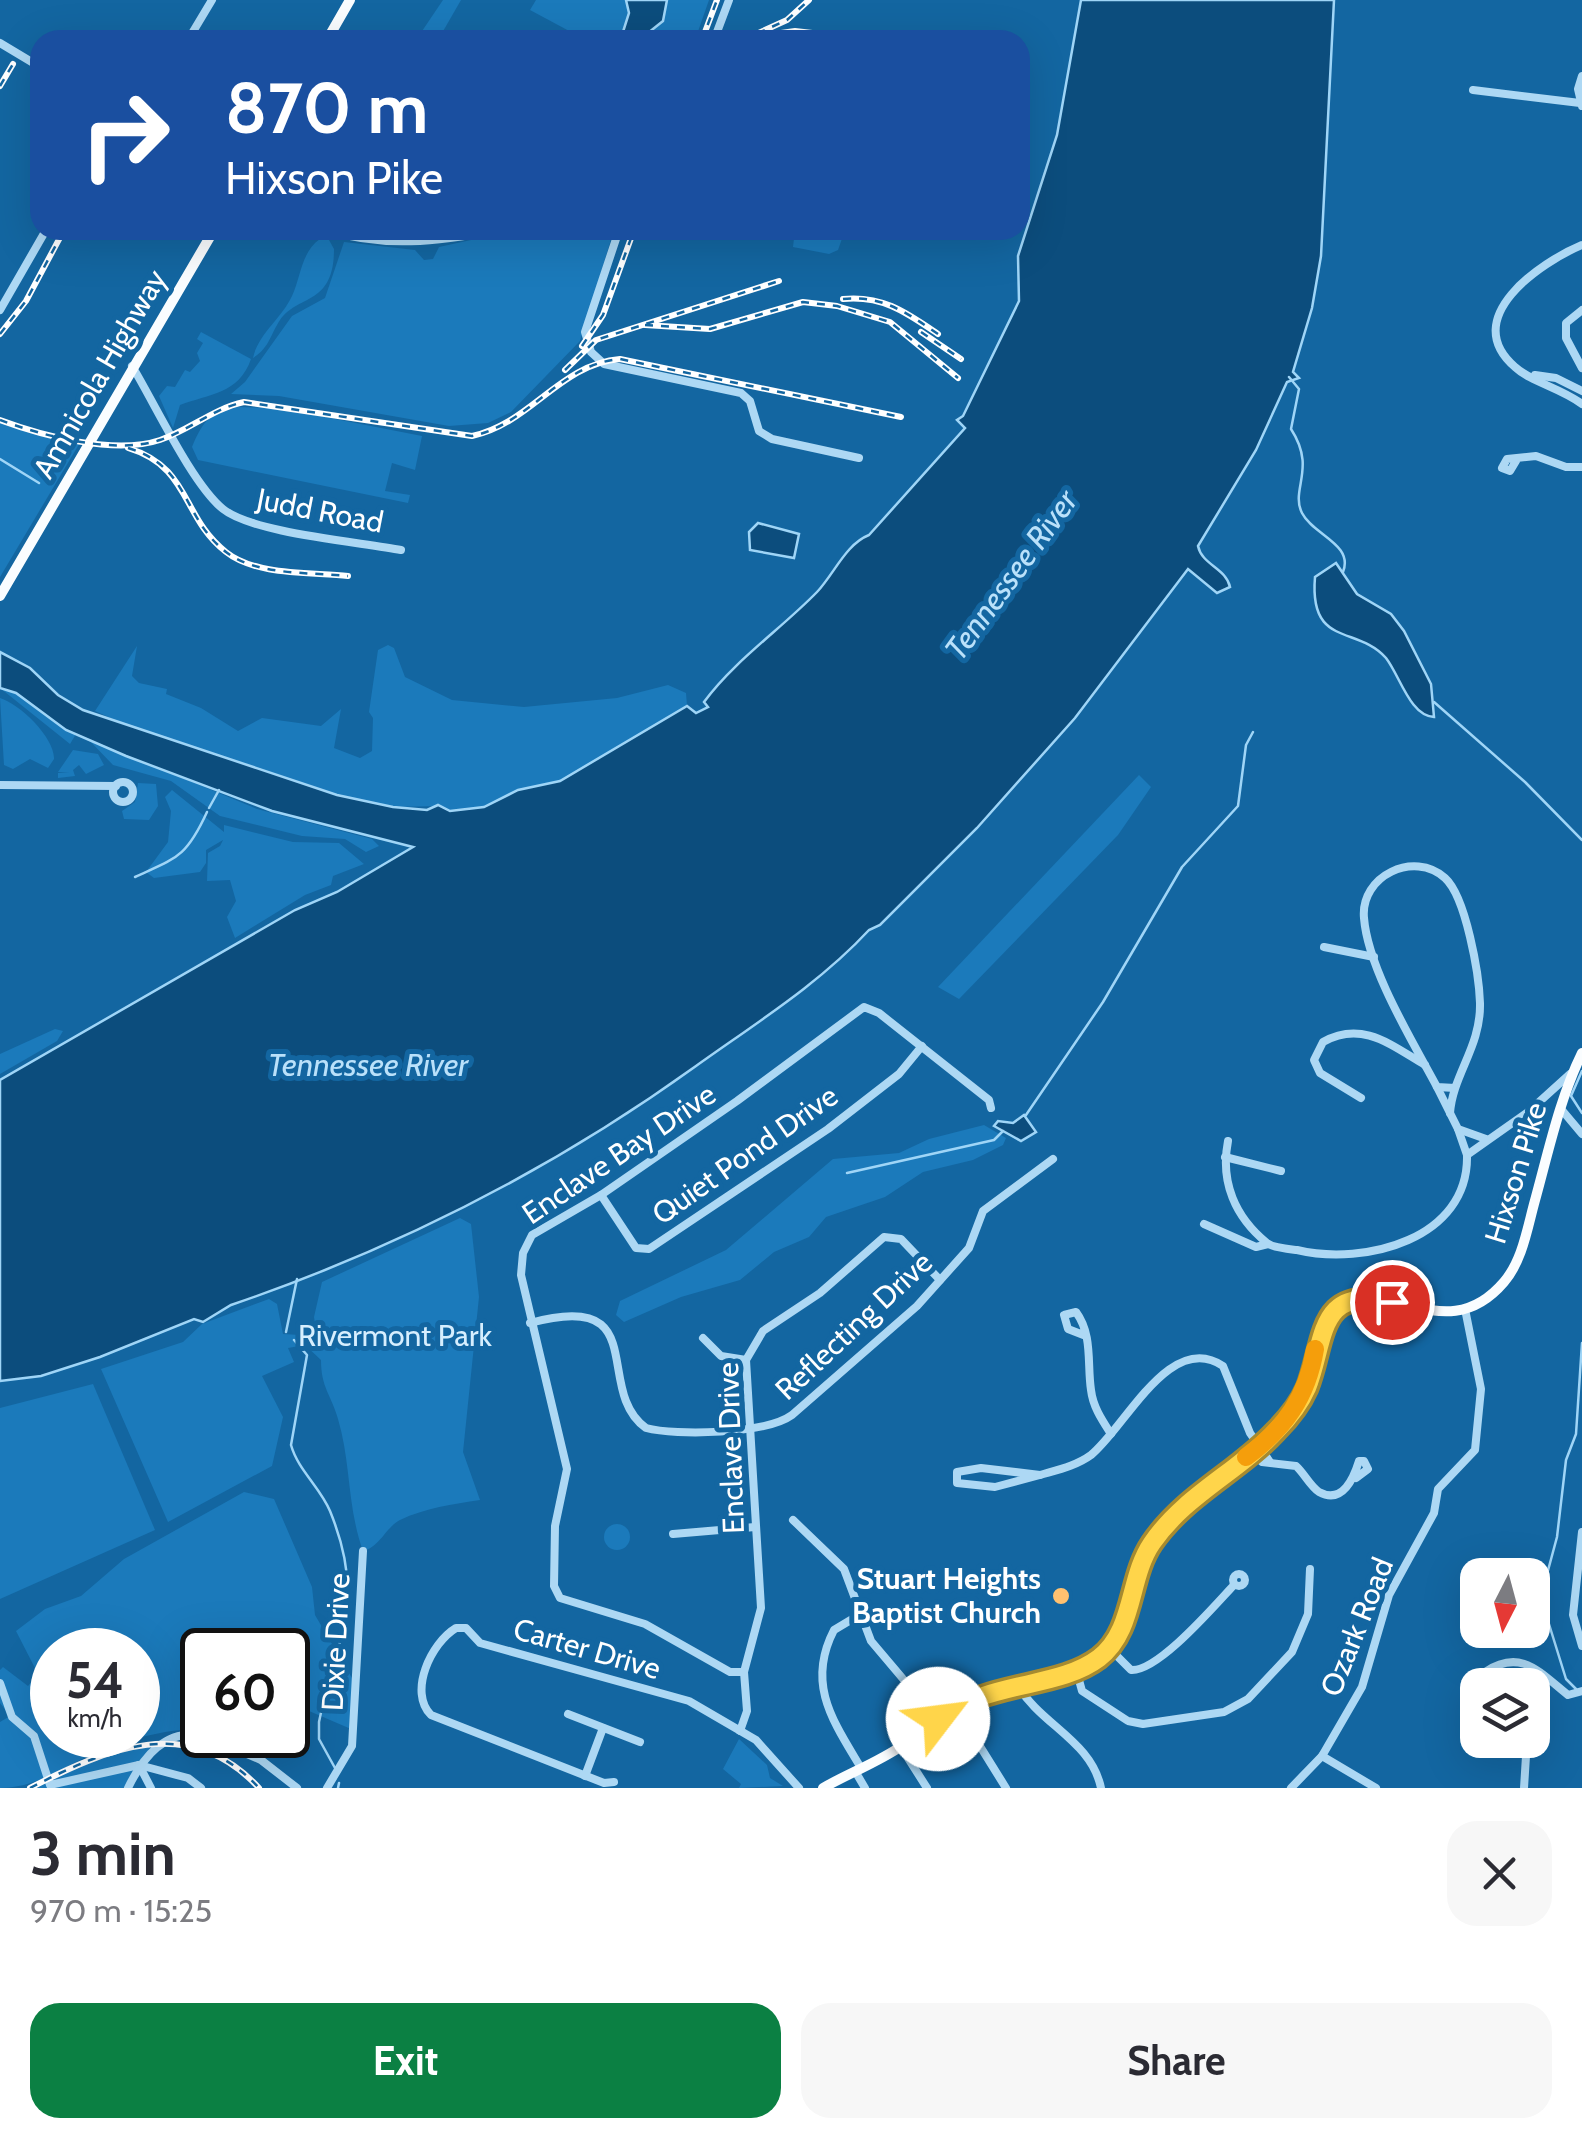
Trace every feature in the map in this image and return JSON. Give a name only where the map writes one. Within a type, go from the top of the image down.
[{"type":"main road","points":[[333,30],[350,0]]},
{"type":"main road","name":"Amnicola Highway","points":[[0,596],[208,240]]},
{"type":"main road","name":"Hixson Pike","points":[[1466,1309],[1493,1293],[1516,1263],[1582,1053]]},
{"type":"main road","points":[[823,1788],[901,1747],[955,1706],[1016,1684],[1076,1669],[1110,1648],[1124,1622],[1150,1546],[1185,1504],[1255,1451],[1284,1423],[1306,1390],[1317,1340],[1337,1310],[1368,1298],[1422,1311],[1466,1309]]},
{"type":"street","points":[[194,30],[212,0]]},
{"type":"street","points":[[718,30],[728,0]]},
{"type":"street","points":[[0,43],[30,62]]},
{"type":"street","points":[[1473,90],[1581,105],[1582,76]]},
{"type":"street","points":[[0,310],[40,240]]},
{"type":"street","points":[[364,240],[438,240]]},
{"type":"street","points":[[615,240],[585,332],[591,352],[604,364],[741,393],[750,401],[759,432],[772,440],[859,458]]},
{"type":"street","points":[[1582,245],[1523,277],[1500,308],[1500,346],[1512,366],[1562,389],[1582,404]]},
{"type":"street","points":[[1582,310],[1566,324],[1582,368]]},
{"type":"street","name":"Judd Road","points":[[132,366],[202,482],[231,514],[259,524],[402,550]]},
{"type":"street","points":[[1530,376],[1556,378],[1582,392]]},
{"type":"street","points":[[1516,460],[1536,456],[1566,468],[1582,467]]},
{"type":"street","points":[[0,785],[116,786]]},
{"type":"street","points":[[1204,1224],[1256,1247],[1268,1244],[1328,1255],[1394,1247],[1412,1240],[1444,1217],[1455,1203],[1467,1180],[1467,1155],[1374,956],[1364,909],[1375,883],[1405,866],[1429,868],[1442,876],[1462,912],[1480,1004],[1471,1056],[1455,1088],[1450,1113]]},
{"type":"street","points":[[1324,946],[1374,956]]},
{"type":"street","name":"Enclave Bay Drive","points":[[744,1672],[730,1672],[645,1624],[560,1598],[554,1586],[555,1526],[567,1469],[521,1274],[526,1244],[544,1226],[600,1195],[800,1056],[854,1010],[871,1007],[990,1100],[991,1108]]},
{"type":"street","points":[[1361,1098],[1316,1067],[1318,1046],[1329,1038],[1367,1032],[1425,1065]]},
{"type":"street","name":"Quiet Pond Drive","points":[[600,1195],[636,1248],[650,1249],[828,1129],[899,1074],[922,1046]]},
{"type":"street","points":[[1467,1155],[1528,1112],[1574,1070]]},
{"type":"street","points":[[1437,1087],[1455,1088]]},
{"type":"street","points":[[1561,1110],[1582,1134]]},
{"type":"street","points":[[1458,1129],[1486,1139]]},
{"type":"street","points":[[1228,1141],[1228,1186],[1240,1216],[1268,1244]]},
{"type":"street","points":[[1225,1158],[1280,1171]]},
{"type":"street","name":"Reflecting Drive","points":[[530,1323],[573,1315],[599,1323],[611,1340],[634,1416],[646,1428],[748,1428],[775,1424],[792,1415],[940,1280],[969,1248],[983,1211],[1052,1159]]},
{"type":"street","name":"Enclave Drive","points":[[740,1731],[747,1711],[744,1672],[761,1608],[746,1360],[763,1331],[798,1310],[884,1237],[901,1239],[940,1280]]},
{"type":"street","name":"Ozark Road","points":[[1292,1788],[1322,1756],[1362,1688],[1389,1596],[1434,1513],[1438,1489],[1475,1450],[1481,1390],[1466,1309]]},
{"type":"street","points":[[1086,1336],[1094,1402],[1111,1434]]},
{"type":"street","points":[[702,1338],[721,1356],[746,1360]]},
{"type":"street","points":[[1040,1475],[982,1468],[956,1476],[961,1486],[983,1488],[1040,1475],[1090,1455],[1167,1372],[1188,1358],[1208,1357],[1223,1366],[1255,1451],[1270,1462],[1296,1466],[1314,1488],[1328,1494],[1345,1490],[1356,1478]]},
{"type":"street","points":[[793,1520],[844,1569],[859,1616],[872,1641],[938,1719]]},
{"type":"street","points":[[673,1534],[755,1528]]},
{"type":"street","points":[[1582,1532],[1577,1615],[1582,1646]]},
{"type":"street","name":"Dixie Drive","points":[[328,1788],[352,1746],[363,1550]]},
{"type":"street","points":[[1076,1669],[1082,1691],[1128,1721],[1168,1722],[1224,1712],[1248,1699],[1292,1652],[1308,1614],[1310,1569]]},
{"type":"street","points":[[1110,1648],[1132,1670],[1144,1669],[1196,1626],[1234,1585]]},
{"type":"street","points":[[859,1616],[834,1630],[820,1677],[828,1714],[865,1788]]},
{"type":"street","name":"Carter Drive","points":[[614,1782],[585,1776],[431,1715],[422,1706],[420,1691],[432,1655],[449,1632],[466,1628],[480,1642],[689,1701],[772,1754],[799,1788]]},
{"type":"street","points":[[1491,1668],[1504,1660],[1522,1661],[1531,1668]]},
{"type":"street","points":[[1550,1682],[1568,1695],[1582,1691]]},
{"type":"street","points":[[0,1683],[12,1717],[34,1736],[50,1785],[139,1765],[188,1778],[201,1788]]},
{"type":"street","points":[[1016,1684],[1032,1709],[1086,1753],[1101,1788]]},
{"type":"street","points":[[955,1706],[1006,1788]]},
{"type":"street","points":[[568,1714],[640,1742]]},
{"type":"street","points":[[585,1776],[603,1728]]},
{"type":"street","points":[[130,1784],[139,1765],[180,1735]]},
{"type":"street","points":[[901,1747],[927,1788]]},
{"type":"street","points":[[1322,1756],[1376,1788]]},
{"type":"street","points":[[256,1758],[297,1788]]},
{"type":"street","points":[[1524,1788],[1526,1758]]},
{"type":"street","points":[[139,1765],[151,1788]]},
{"type":"green space","points":[[443,0],[461,0],[444,30],[423,30]]},
{"type":"green space","points":[[536,0],[709,0],[698,30],[567,30],[530,10]]},
{"type":"green space","points":[[329,240],[334,249],[328,280],[322,290],[287,312],[253,358],[260,341],[292,296],[314,244]]},
{"type":"green space","points":[[471,240],[611,240],[580,341],[511,412],[488,423],[449,426],[279,396],[231,394],[245,382],[292,316],[325,298],[344,242],[415,250],[424,260],[433,259],[439,247]]},
{"type":"green space","points":[[794,240],[842,240],[838,250],[829,254],[793,247]]},
{"type":"green space","points":[[201,332],[251,359],[246,371],[231,386],[180,405],[173,428],[159,396],[167,386],[175,387],[185,370],[190,372],[200,361],[197,353],[203,343],[197,339]]},
{"type":"green space","points":[[238,407],[279,408],[422,436],[415,470],[392,463],[385,491],[410,495],[408,503],[198,460],[192,447],[204,424],[220,412]]},
{"type":"green space","points":[[0,423],[81,441],[0,577]]},
{"type":"green space","points":[[388,645],[394,648],[405,677],[452,700],[524,707],[617,698],[668,685],[686,693],[687,706],[560,781],[518,790],[484,807],[450,811],[440,806],[393,807],[337,795],[144,733],[95,711],[137,646],[132,676],[139,683],[167,689],[166,694],[201,708],[238,731],[262,718],[321,726],[341,709],[334,748],[360,758],[372,751],[373,718],[369,712],[378,650]]},
{"type":"green space","points":[[0,688],[16,693],[76,734],[70,744]]},
{"type":"green space","points":[[0,698],[17,707],[43,732],[53,751],[54,759],[48,768],[30,759],[13,769],[4,765]]},
{"type":"green space","points":[[87,738],[257,809],[372,839],[379,846],[366,852],[345,839],[302,836],[220,816],[171,781],[113,765]]},
{"type":"green space","points":[[73,750],[98,754],[104,765],[86,774],[79,765],[73,770],[75,776],[58,778],[58,773],[69,772],[58,772]]},
{"type":"green space","points":[[1139,775],[1151,787],[1118,835],[959,999],[938,987]]},
{"type":"green space","points":[[138,783],[156,784],[158,806],[149,820],[124,819],[122,811],[135,802]]},
{"type":"green space","points":[[172,790],[224,832],[224,825],[293,842],[339,843],[364,864],[333,876],[331,885],[305,895],[235,938],[227,917],[236,901],[230,880],[207,881],[208,853],[223,840],[206,850],[206,863],[200,872],[154,878],[146,872],[168,842],[171,811],[165,797]]},
{"type":"green space","points":[[55,1029],[63,1031],[57,1041],[0,1074],[0,1054]]},
{"type":"green space","points":[[984,1125],[1006,1138],[1003,1145],[973,1160],[923,1172],[885,1197],[826,1217],[809,1237],[774,1252],[740,1280],[681,1297],[624,1322],[616,1315],[620,1301],[726,1250],[833,1159],[899,1153],[929,1139]]},
{"type":"green space","name":"Rivermont Park","points":[[460,1218],[471,1224],[479,1297],[463,1452],[480,1500],[429,1509],[400,1520],[374,1546],[363,1551],[338,1419],[321,1360],[305,1345],[288,1348],[294,1362],[262,1376],[283,1417],[272,1466],[168,1522],[101,1369],[183,1342],[202,1324],[269,1299],[277,1304],[283,1334],[317,1336],[314,1317],[322,1282]]},
{"type":"green space","points":[[93,1384],[155,1530],[0,1599],[0,1408]]},
{"type":"green space","points":[[244,1492],[274,1499],[312,1587],[315,1615],[356,1685],[351,1729],[310,1711],[310,1628],[180,1628],[180,1730],[160,1734],[160,1628],[30,1628],[30,1658],[16,1631],[45,1609],[81,1596],[124,1559]]},
{"type":"green space","points":[[617,1524],[626,1528],[630,1537],[626,1546],[617,1550],[608,1546],[604,1537],[608,1528]]},
{"type":"green space","points":[[3,1667],[28,1686],[30,1684],[30,1758],[85,1758],[28,1784],[0,1788],[0,1722],[10,1716],[0,1703],[0,1670]]},
{"type":"green space","points":[[739,1739],[767,1765],[770,1778],[783,1786],[739,1788],[741,1784],[723,1769]]},
{"type":"green space","points":[[99,1758],[144,1758],[125,1788],[37,1788]]},
{"type":"water","points":[[626,0],[667,0],[663,21],[652,30],[624,30],[629,13]]},
{"type":"water","name":"Tennessee River","points":[[1081,0],[1334,0],[1321,256],[1312,308],[1293,372],[1299,378],[1287,382],[1256,450],[1198,546],[1230,587],[1217,593],[1188,569],[1075,718],[977,828],[880,925],[869,930],[786,1002],[642,1104],[530,1172],[354,1258],[231,1305],[203,1322],[194,1319],[41,1376],[0,1381],[0,1080],[295,910],[337,892],[413,847],[272,811],[66,730],[16,693],[0,688],[0,652],[30,668],[58,695],[83,710],[337,795],[393,807],[427,810],[438,805],[450,811],[484,807],[518,790],[560,781],[687,706],[696,713],[708,707],[704,702],[716,687],[817,592],[847,552],[869,535],[965,428],[957,420],[963,416],[1019,301],[1018,256],[1023,240],[1030,240],[1030,219],[1057,135]]},
{"type":"water","points":[[758,523],[799,534],[794,558],[750,550],[749,532]]},
{"type":"water","points":[[1336,563],[1357,594],[1391,614],[1404,631],[1431,684],[1434,717],[1412,703],[1386,658],[1362,641],[1337,632],[1319,615],[1315,577]]},
{"type":"water","points":[[1024,1115],[1036,1132],[1021,1141],[994,1126],[998,1121],[1013,1123]]},
{"type":"waterway","points":[[1289,377],[1299,389],[1291,429],[1302,456],[1299,504],[1307,521],[1343,554],[1343,572]]},
{"type":"waterway","points":[[0,459],[39,483]]},
{"type":"waterway","points":[[1434,702],[1525,782],[1582,840]]},
{"type":"waterway","points":[[1026,1115],[1103,1002],[1182,867],[1238,806],[1246,745],[1253,732]]},
{"type":"waterway","points":[[209,808],[219,790]]},
{"type":"waterway","points":[[135,877],[186,848],[207,812]]},
{"type":"waterway","points":[[1582,1071],[1571,1096],[1582,1113]]},
{"type":"waterway","points":[[847,1173],[994,1140],[1003,1131]]},
{"type":"waterway","points":[[286,1332],[297,1279]]},
{"type":"waterway","points":[[294,1340],[307,1355],[291,1445],[330,1511],[346,1570],[345,1618],[319,1722],[319,1739],[335,1768]]},
{"type":"waterway","points":[[1577,1690],[1566,1679],[1544,1608],[1543,1589],[1557,1537],[1566,1460],[1576,1434],[1582,1343]]},
{"type":"waterway","points":[[338,1788],[339,1783]]},
{"type":"railway","points":[[706,30],[717,0]]},
{"type":"railway","points":[[765,30],[787,20],[809,0]]},
{"type":"railway","points":[[0,86],[13,64]]},
{"type":"railway","points":[[0,334],[26,301],[59,240]]},
{"type":"railway","points":[[582,346],[603,315],[630,240]]},
{"type":"railway","points":[[565,370],[596,340],[779,281]]},
{"type":"railway","points":[[843,299],[882,303],[938,334]]},
{"type":"railway","points":[[645,325],[710,329],[803,302],[837,306],[890,322],[958,378]]},
{"type":"railway","points":[[921,332],[961,359]]},
{"type":"railway","points":[[0,420],[79,442],[142,444],[171,436],[244,402],[472,436],[511,420],[580,371],[620,359],[901,417]]},
{"type":"railway","points":[[128,448],[164,467],[211,538],[238,560],[268,569],[348,576]]},
{"type":"railway","points":[[30,1788],[117,1751],[176,1744],[204,1750],[232,1765],[259,1788]]},
{"type":"slow traffic","points":[[1246,1457],[1271,1437],[1296,1407],[1310,1378],[1315,1349]]},
{"type":"place","name":"Stuart Heights Baptist Church","points":[[1061,1596]]},
{"type":"route","points":[[938,1719],[981,1694],[1083,1667],[1110,1648],[1119,1635],[1150,1546],[1185,1504],[1252,1454],[1284,1423],[1306,1390],[1317,1340],[1330,1316],[1353,1300],[1392,1302]]}]
